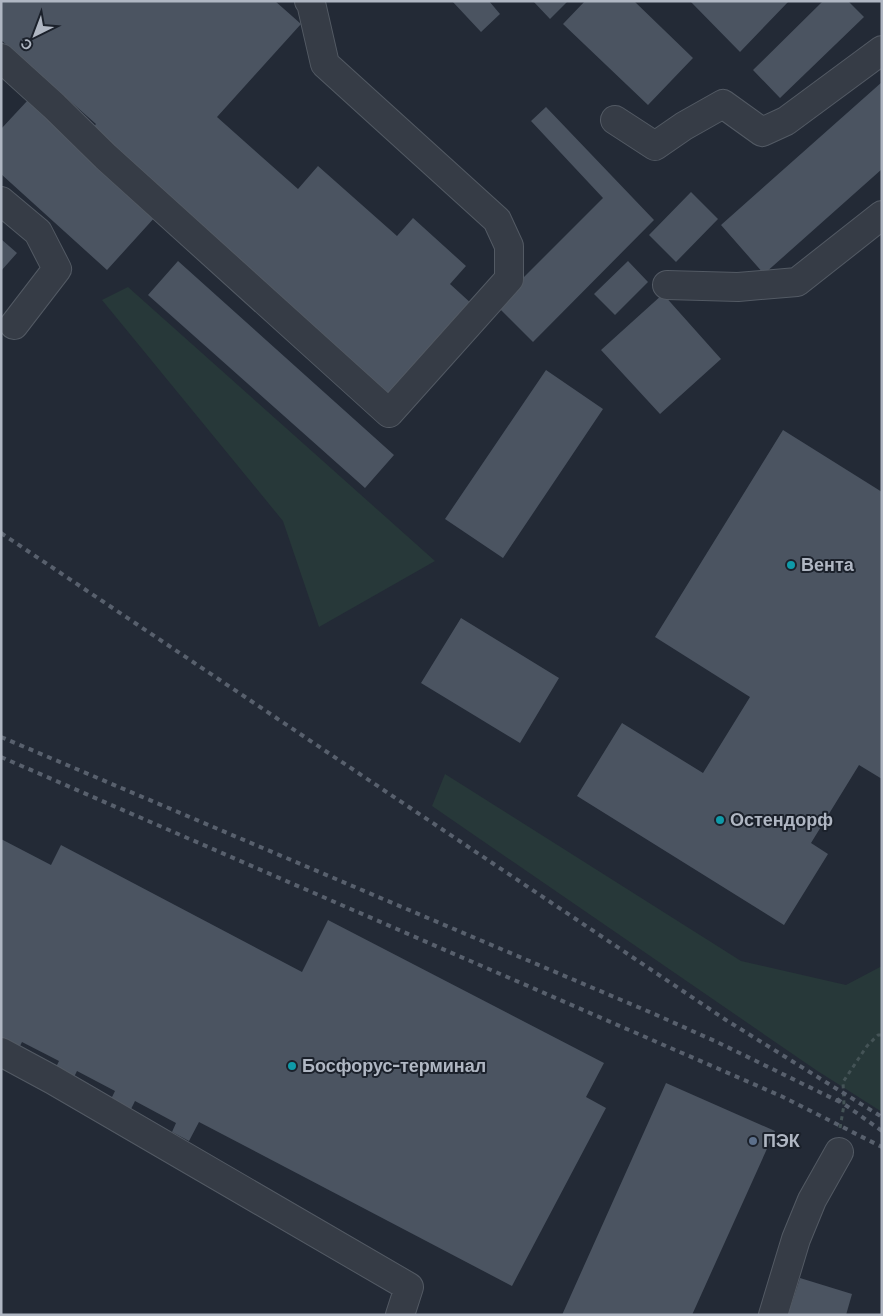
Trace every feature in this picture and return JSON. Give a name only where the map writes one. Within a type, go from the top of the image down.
[{"type":"street","points":[[1,58],[106,157],[389,413],[509,279],[509,246],[497,220],[325,64],[309,1]]},
{"type":"street","points":[[616,120],[655,146],[684,126],[723,104],[762,132],[786,121],[882,50]]},
{"type":"street","points":[[1,202],[38,232],[57,269],[14,325]]},
{"type":"street","points":[[667,285],[738,287],[797,282],[882,215]]},
{"type":"street","points":[[1,1052],[62,1084],[409,1287],[400,1315]]},
{"type":"street","points":[[773,1315],[796,1238],[812,1200],[839,1152]]},
{"type":"path","points":[[839,1152],[840,1125],[844,1105],[842,1082],[867,1046],[878,1035],[882,1035]]},
{"type":"shaded area","points":[[128,287],[435,561],[319,627],[283,521],[102,300]]},
{"type":"shaded area","points":[[445,774],[741,961],[846,985],[882,966],[882,1112],[816,1070],[432,806]]},
{"type":"building","points":[[1,1],[275,1],[301,24],[217,117],[298,189],[318,166],[397,236],[413,218],[466,266],[450,284],[473,305],[386,401],[88,134],[96,124],[1,40]]},
{"type":"building","points":[[452,1],[489,1],[500,14],[481,32]]},
{"type":"building","points":[[533,1],[568,1],[550,19]]},
{"type":"building","points":[[585,1],[634,1],[693,58],[648,105],[563,24]]},
{"type":"building","points":[[690,1],[789,1],[740,52]]},
{"type":"building","points":[[823,1],[848,1],[864,17],[780,98],[753,70]]},
{"type":"building","points":[[882,82],[882,169],[764,274],[721,225]]},
{"type":"building","points":[[28,100],[156,216],[107,270],[1,174],[1,129]]},
{"type":"building","points":[[546,107],[654,220],[533,342],[496,305],[603,198],[531,121]]},
{"type":"building","points":[[691,192],[718,219],[676,262],[649,235]]},
{"type":"building","points":[[1,239],[17,253],[1,271]]},
{"type":"building","points":[[178,261],[394,455],[365,488],[148,295]]},
{"type":"building","points":[[628,261],[648,282],[615,315],[594,294]]},
{"type":"building","points":[[663,294],[721,359],[660,414],[601,350]]},
{"type":"building","points":[[546,370],[603,409],[503,558],[445,519]]},
{"type":"building","points":[[783,430],[882,492],[882,779],[859,765],[811,843],[828,854],[784,925],[577,796],[622,723],[703,773],[750,697],[655,637]]},
{"type":"building","points":[[461,618],[559,678],[520,743],[421,683]]},
{"type":"building","name":"Босфорус-терминал","points":[[1,839],[51,865],[61,845],[302,972],[328,920],[604,1063],[586,1097],[606,1108],[512,1286],[199,1122],[189,1141],[172,1132],[176,1123],[135,1101],[130,1111],[110,1101],[115,1091],[77,1071],[72,1081],[54,1071],[59,1061],[22,1042],[17,1052],[1,1043]]},
{"type":"building","points":[[666,1083],[775,1131],[692,1315],[562,1315]]},
{"type":"building","points":[[800,1278],[852,1294],[846,1315],[788,1315]]},
{"type":"railway","points":[[1,533],[726,1020],[882,1117]]},
{"type":"railway","points":[[1,737],[652,1013],[717,1042],[842,1103]]},
{"type":"railway","points":[[1,757],[781,1096],[882,1147]]},
{"type":"railway","points":[[837,1099],[882,1131]]},
{"type":"place","name":"Вента","points":[[791,565]]},
{"type":"place","name":"Остендорф","points":[[720,820]]},
{"type":"place","name":"Босфорус-терминал","points":[[292,1066]]},
{"type":"place","name":"ПЭК","points":[[753,1141]]}]
